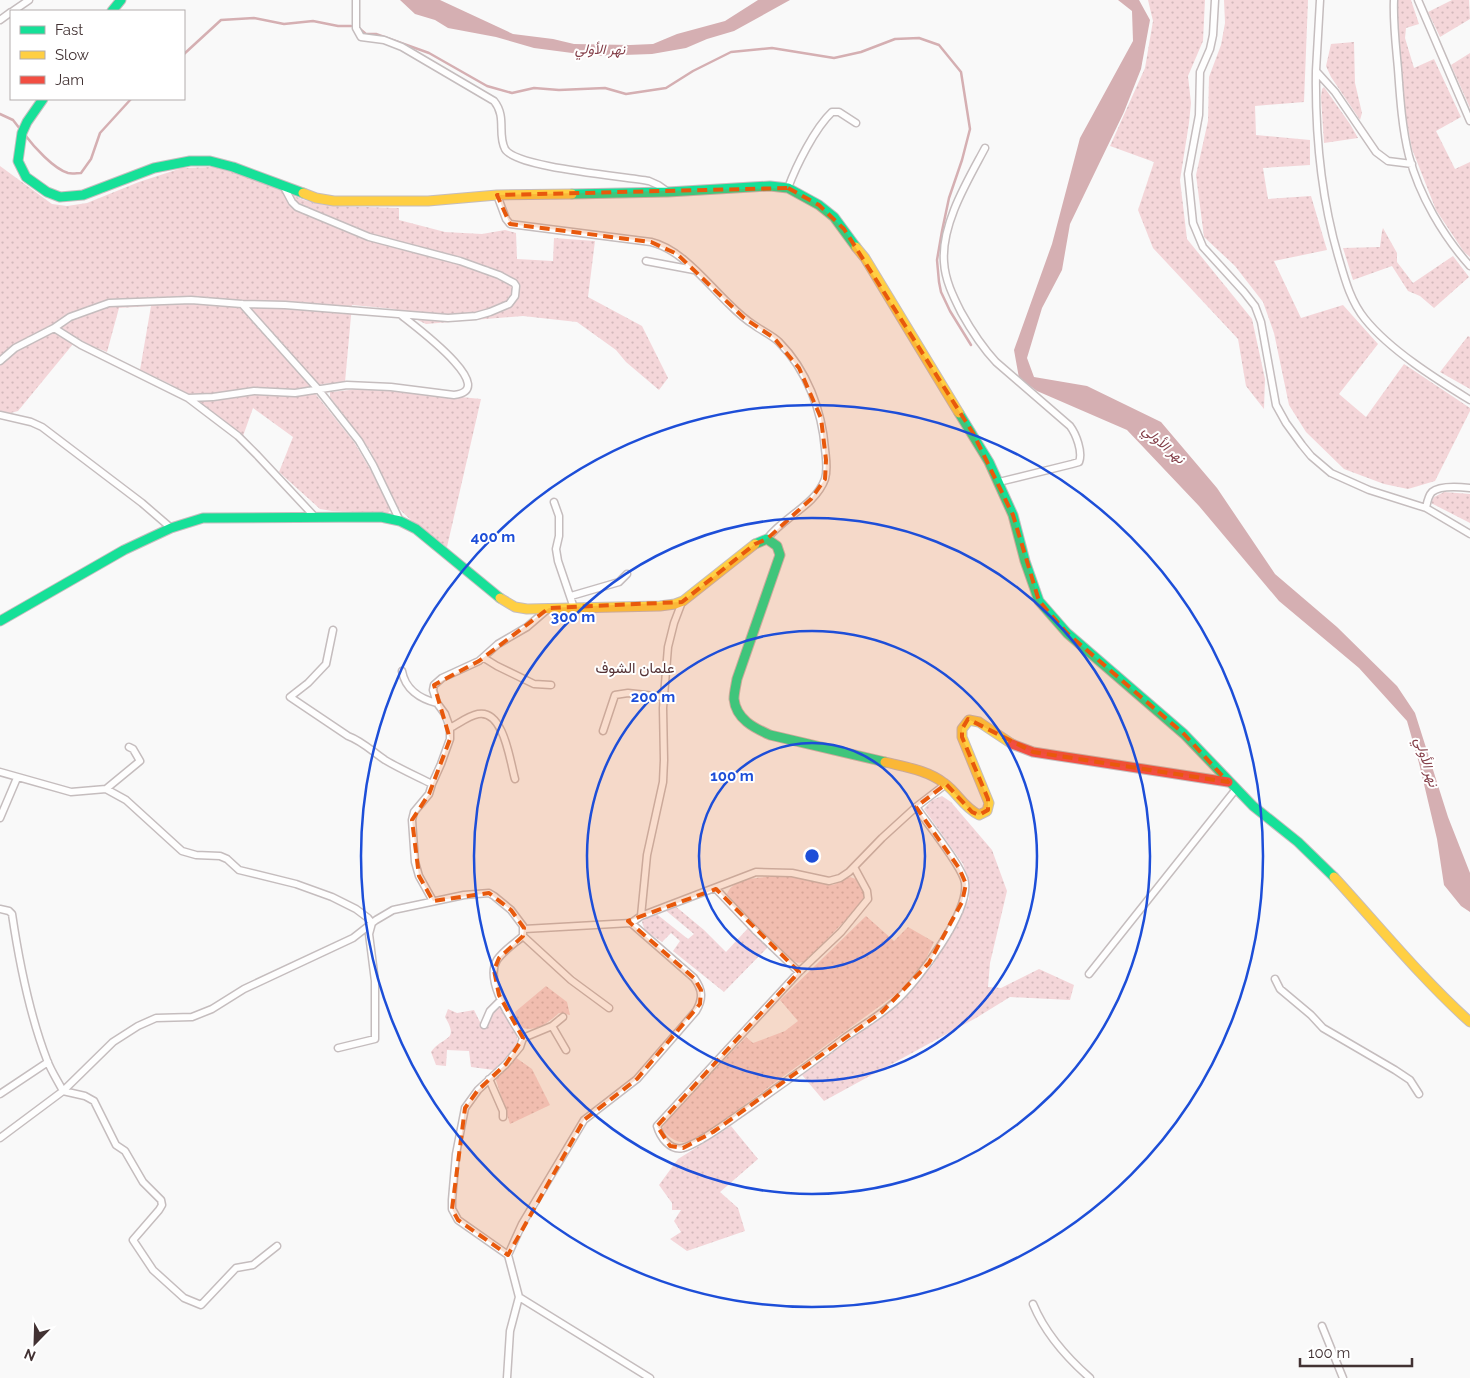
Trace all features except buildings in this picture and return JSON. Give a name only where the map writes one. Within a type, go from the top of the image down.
[{"type":"main road","points":[[113,10],[121,0]]},
{"type":"main road","points":[[42,100],[30,117],[22,133],[18,161],[26,176],[47,192],[60,197],[83,195],[154,168],[174,163],[210,161],[233,167],[316,198],[352,203],[428,201],[497,194],[668,192],[770,186],[788,188],[819,205],[834,217],[865,258],[913,340],[973,433],[999,482],[1013,515],[1025,561],[1039,601],[1062,627],[1184,734],[1253,806],[1298,842],[1336,878],[1415,967],[1470,1022]]},
{"type":"main road","points":[[0,621],[115,555],[171,528],[203,518],[314,516],[372,517],[400,521],[426,537],[503,601],[520,608],[660,606],[682,602],[755,544],[767,539],[777,546],[780,555],[736,682],[734,700],[741,717],[748,725],[764,733],[923,771],[946,784],[972,812],[979,815],[988,810],[988,799],[961,732],[966,722],[972,720],[983,724],[1013,744],[1033,752],[1228,782]]},
{"type":"street","points":[[15,10],[29,0]]},
{"type":"street","points":[[356,0],[356,28],[361,37],[384,40],[402,47],[494,101],[501,116],[504,144],[509,153],[548,166],[649,181],[668,192]]},
{"type":"street","points":[[1215,0],[1213,35],[1210,49],[1200,72],[1199,115],[1188,174],[1193,223],[1198,239],[1208,254],[1255,306],[1261,322],[1276,405],[1286,423],[1311,456],[1331,472],[1369,490],[1426,508],[1470,534]]},
{"type":"street","points":[[1320,0],[1316,70],[1317,133],[1323,186],[1335,246],[1356,307],[1389,344],[1470,400]]},
{"type":"street","points":[[1394,0],[1394,27],[1399,83],[1412,164],[1428,204],[1450,240],[1470,266]]},
{"type":"street","points":[[1418,0],[1470,121]]},
{"type":"street","points":[[1316,70],[1335,92],[1376,152],[1388,161],[1412,164]]},
{"type":"street","points":[[788,188],[806,149],[828,115],[835,111],[856,123]]},
{"type":"street","points":[[985,148],[955,209],[948,231],[944,260],[948,283],[968,325],[990,356],[1070,426],[1076,437],[1080,457],[1079,462],[999,482]]},
{"type":"street","points":[[0,361],[15,348],[54,328],[70,317],[108,303],[190,300],[284,305],[448,318],[476,316],[509,304],[515,296],[516,286],[510,280],[481,267],[369,237],[297,207],[284,187]]},
{"type":"street","points":[[497,194],[506,219],[510,224],[662,245],[673,251],[744,318],[781,344],[799,368],[813,394],[824,427],[827,468],[822,484],[811,499],[767,539]]},
{"type":"street","points":[[646,261],[694,270]]},
{"type":"street","points":[[242,304],[318,389],[367,454],[400,521]]},
{"type":"street","points":[[188,398],[213,397],[254,391],[295,393],[348,385],[368,385],[454,395],[466,392],[468,381],[460,369],[431,339],[400,314]]},
{"type":"street","points":[[54,328],[81,345],[188,398],[238,436],[314,516]]},
{"type":"street","points":[[0,415],[31,422],[42,428],[142,503],[171,528]]},
{"type":"street","points":[[1426,508],[1432,492],[1438,489],[1470,488]]},
{"type":"street","points":[[554,502],[559,516],[559,536],[556,549],[558,561],[574,608]]},
{"type":"street","points":[[571,596],[619,582],[626,574]]},
{"type":"street","points":[[642,916],[647,854],[663,782],[664,697],[670,638],[682,602]]},
{"type":"street","points":[[432,901],[419,876],[415,862],[412,820],[414,812],[429,794],[448,747],[450,728],[445,714],[437,703],[433,690],[437,682],[484,658],[498,644],[527,628],[549,608]]},
{"type":"street","points":[[333,630],[326,664],[308,683],[290,697],[384,759],[432,784]]},
{"type":"street","points":[[484,658],[534,684],[551,685]]},
{"type":"street","points":[[402,671],[408,687],[427,700],[437,703]]},
{"type":"street","points":[[602,731],[615,696],[628,693],[664,697]]},
{"type":"street","points":[[450,728],[475,714],[489,716],[501,727],[515,779]]},
{"type":"street","points":[[106,789],[140,761],[138,754],[129,747]]},
{"type":"street","points":[[0,772],[71,792],[106,789],[126,800],[182,851],[196,855],[220,856],[239,870],[296,884],[332,897],[362,914],[372,923]]},
{"type":"street","points":[[0,818],[17,778]]},
{"type":"street","points":[[508,1255],[458,1220],[452,1209],[456,1154],[465,1108],[478,1090],[506,1064],[520,1047],[523,1038],[501,1000],[494,975],[494,967],[499,958],[523,933],[631,923],[642,916],[748,875],[764,872],[792,873],[824,880],[835,880],[844,876],[916,807],[946,784]]},
{"type":"street","points":[[1089,974],[1236,789]]},
{"type":"street","points":[[854,867],[868,894],[868,899],[840,932],[799,972],[657,1126],[659,1132],[670,1146],[683,1148],[695,1142],[713,1132],[783,1084],[893,1003],[929,963],[962,902],[966,884],[959,868],[916,807]]},
{"type":"street","points":[[716,888],[755,930],[799,972]]},
{"type":"street","points":[[0,1138],[63,1091],[113,1042],[138,1026],[156,1018],[192,1017],[207,1012],[244,989],[353,938],[393,910],[432,901],[474,893],[489,893],[494,896],[511,910],[523,933],[571,980],[609,1008]]},
{"type":"street","points":[[0,909],[9,911],[12,914],[22,968],[48,1062],[63,1091],[85,1096],[94,1101],[116,1145],[125,1151],[143,1182],[161,1200],[162,1205],[159,1210],[133,1240],[153,1270],[184,1298],[201,1305],[236,1268],[253,1266],[277,1246]]},
{"type":"street","points":[[338,1048],[375,1039],[375,982],[369,934],[372,923]]},
{"type":"street","points":[[507,1378],[510,1331],[519,1297],[508,1255],[522,1224],[584,1120],[637,1079],[700,1004],[701,990],[694,978],[631,923]]},
{"type":"street","points":[[1275,979],[1280,989],[1311,1015],[1323,1028],[1410,1080],[1419,1094]]},
{"type":"street","points":[[484,1025],[490,1011],[501,1000]]},
{"type":"street","points":[[523,1038],[552,1026],[563,1017]]},
{"type":"street","points":[[552,1026],[566,1050]]},
{"type":"street","points":[[0,1094],[48,1062]]},
{"type":"street","points":[[489,1080],[503,1111],[503,1117]]},
{"type":"street","points":[[519,1297],[650,1378]]},
{"type":"street","points":[[1033,1304],[1046,1330],[1061,1349],[1090,1378]]},
{"type":"street","points":[[1322,1326],[1343,1378]]},
{"type":"highlighted area","points":[[788,188],[819,205],[844,229],[973,433],[1013,515],[1039,601],[1067,633],[1184,734],[1228,782],[1033,752],[968,719],[962,729],[962,737],[988,799],[988,810],[979,815],[972,812],[946,784],[916,807],[959,868],[966,884],[962,902],[929,963],[882,1012],[713,1132],[683,1148],[670,1146],[657,1126],[799,972],[716,889],[628,921],[694,978],[701,990],[700,1004],[637,1079],[584,1120],[508,1255],[458,1220],[452,1209],[465,1108],[478,1090],[506,1064],[523,1038],[499,995],[494,970],[499,958],[523,936],[524,928],[511,910],[489,893],[433,901],[419,876],[412,820],[429,794],[450,739],[434,685],[479,661],[549,608],[682,602],[755,544],[767,539],[811,499],[825,479],[826,460],[821,418],[799,368],[774,338],[744,318],[677,254],[651,242],[510,224],[497,195]]},
{"type":"shaded area","points":[[1148,0],[1205,0],[1203,41],[1188,76],[1191,103],[1180,180],[1187,239],[1252,319],[1265,379],[1264,409],[1246,386],[1238,339],[1153,248],[1138,210],[1154,162],[1110,146],[1145,68],[1153,21]]},
{"type":"shaded area","points":[[1224,0],[1308,0],[1304,102],[1255,106],[1256,135],[1310,140],[1310,165],[1263,168],[1268,199],[1311,196],[1327,250],[1274,261],[1301,318],[1343,305],[1378,344],[1339,394],[1366,417],[1404,364],[1470,408],[1435,481],[1408,489],[1384,484],[1344,469],[1306,432],[1289,405],[1274,333],[1263,302],[1235,266],[1204,237],[1196,175],[1208,121],[1209,77],[1221,45],[1225,23]]},
{"type":"shaded area","points":[[1397,0],[1411,0],[1419,24],[1406,28],[1405,38],[1414,68],[1434,59],[1461,117],[1436,131],[1455,169],[1470,162],[1470,257],[1464,252],[1436,210],[1412,149],[1405,113],[1398,41]]},
{"type":"shaded area","points":[[1452,0],[1469,0],[1470,19],[1440,37],[1428,12]]},
{"type":"shaded area","points":[[1354,42],[1355,83],[1362,113],[1360,120],[1331,77],[1326,66],[1331,44]]},
{"type":"shaded area","points":[[1470,53],[1470,108],[1451,65]]},
{"type":"shaded area","points":[[1324,87],[1358,138],[1324,143],[1321,97]]},
{"type":"shaded area","points":[[0,166],[52,204],[67,206],[87,203],[139,182],[182,168],[213,167],[243,175],[304,200],[320,204],[399,208],[399,220],[445,232],[482,234],[505,230],[516,233],[517,259],[553,261],[554,238],[595,241],[588,297],[642,326],[668,378],[659,390],[626,362],[616,350],[577,322],[523,316],[426,324],[394,309],[352,305],[345,382],[310,387],[354,442],[391,510],[388,513],[320,509],[279,472],[293,437],[253,408],[243,436],[172,385],[140,370],[151,306],[119,308],[107,352],[89,345],[78,338],[18,411],[0,416]]},
{"type":"shaded area","points":[[1383,228],[1397,253],[1397,262],[1413,283],[1453,256],[1469,277],[1434,308],[1420,296],[1408,291],[1392,266],[1353,280],[1343,248],[1380,247]]},
{"type":"shaded area","points":[[1468,336],[1470,337],[1470,389],[1440,372]]},
{"type":"shaded area","points":[[369,388],[481,399],[447,547],[416,525],[396,506],[370,450],[330,397],[330,392]]},
{"type":"shaded area","points":[[1444,492],[1470,494],[1470,523],[1431,503],[1434,497]]},
{"type":"shaded area","points":[[942,796],[951,802],[992,850],[1007,891],[990,963],[988,987],[1001,988],[1039,969],[1074,985],[1070,1000],[1010,997],[976,1018],[824,1101],[802,1075],[899,1003],[933,965],[969,899],[969,882],[963,864],[924,809],[932,800]]},
{"type":"shaded area","points":[[765,877],[792,877],[833,885],[850,877],[856,879],[866,896],[864,901],[807,960],[800,963],[779,950],[727,894],[731,888],[746,880]]},
{"type":"shaded area","points":[[674,905],[704,930],[726,952],[749,927],[768,947],[724,992],[673,951],[680,941],[671,933],[662,942],[645,931],[642,922],[645,915],[654,912],[688,939],[694,934],[664,909]]},
{"type":"shaded area","points":[[866,916],[894,941],[908,927],[934,942],[925,961],[899,992],[702,1135],[683,1142],[669,1137],[662,1129],[669,1117],[746,1037],[753,1043],[785,1031],[798,1021],[780,1000]]},
{"type":"shaded area","points":[[546,986],[567,1002],[570,1015],[559,1013],[547,1023],[538,1027],[533,1029],[523,1028],[517,1021],[515,1012]]},
{"type":"shaded area","points":[[500,1007],[514,1029],[517,1041],[515,1047],[494,1070],[471,1067],[469,1051],[447,1050],[446,1066],[436,1065],[431,1052],[450,1035],[451,1031],[445,1017],[448,1009],[457,1013],[474,1010],[480,1022],[486,1022],[493,1011]]},
{"type":"shaded area","points":[[515,1057],[532,1069],[550,1105],[510,1124],[495,1077]]},
{"type":"shaded area","points":[[731,1126],[758,1159],[720,1192],[738,1208],[745,1231],[687,1251],[670,1239],[681,1232],[674,1221],[681,1210],[672,1210],[672,1203],[659,1185],[678,1159]]},
{"type":"water","name":"نهر الأولي","points":[[400,0],[440,0],[513,34],[553,39],[574,44],[630,45],[653,44],[677,34],[725,21],[758,0],[790,0],[734,31],[686,48],[652,54],[595,56],[534,48],[496,37],[448,28],[435,20],[415,14]]},
{"type":"water","name":"نهر الأولي","points":[[1118,0],[1139,0],[1150,20],[1141,69],[1124,112],[1070,224],[1062,270],[1042,308],[1027,358],[1034,377],[1087,386],[1161,422],[1217,488],[1275,574],[1337,627],[1397,686],[1415,713],[1448,817],[1470,873],[1470,912],[1461,906],[1444,885],[1437,839],[1407,721],[1359,668],[1279,601],[1199,506],[1127,430],[1037,391],[1019,378],[1014,350],[1052,244],[1080,138],[1133,41],[1132,11]]},
{"type":"waterway","points":[[185,53],[221,20],[254,18],[284,24],[313,21],[338,26],[351,26]]},
{"type":"waterway","points":[[360,29],[366,34],[376,34],[429,53],[487,86],[512,93],[534,88],[559,90],[605,88],[626,94],[666,88],[693,71],[731,52],[772,48],[834,58],[861,52],[895,39],[919,38],[939,45],[961,72],[970,129],[949,198],[942,231],[937,260],[939,282],[941,292],[950,311],[971,345]]},
{"type":"waterway","points":[[25,135],[57,167],[68,173],[81,173],[91,159],[100,133],[130,100]]},
{"type":"waterway","points":[[0,114],[13,120],[20,129]]},
{"type":"traffic: fast","points":[[113,10],[121,0]]},
{"type":"traffic: fast","points":[[42,100],[27,122],[22,133],[18,161],[26,177],[47,192],[60,197],[83,195],[154,168],[190,161],[210,161],[233,167],[303,193]]},
{"type":"traffic: fast","points":[[572,194],[668,192],[770,186],[788,188],[819,205],[834,217],[856,247]]},
{"type":"traffic: fast","points":[[959,413],[989,462],[1013,515],[1025,561],[1039,601],[1067,633],[1184,734],[1253,806],[1298,842],[1334,877]]},
{"type":"traffic: fast","points":[[0,621],[124,550],[171,528],[203,518],[381,517],[400,521],[416,529],[500,598]]},
{"type":"traffic: fast","points":[[755,544],[767,539],[777,546],[780,555],[737,679],[734,699],[738,712],[752,726],[770,735],[885,762]]},
{"type":"traffic: slow","points":[[303,193],[316,198],[334,201],[428,201],[497,195],[572,194]]},
{"type":"traffic: slow","points":[[856,247],[865,258],[959,413]]},
{"type":"traffic: slow","points":[[500,598],[515,607],[527,609],[675,604],[683,601],[755,544]]},
{"type":"traffic: slow","points":[[885,762],[916,769],[930,775],[949,787],[968,808],[979,815],[987,811],[989,803],[962,737],[962,729],[969,720],[979,722],[1012,744]]},
{"type":"traffic: slow","points":[[1334,877],[1417,970],[1470,1022]]},
{"type":"traffic: jam","points":[[1012,744],[1033,752],[1228,782]]},
{"type":"district","name":"علمان الشوف","points":[[635,668]]}]
